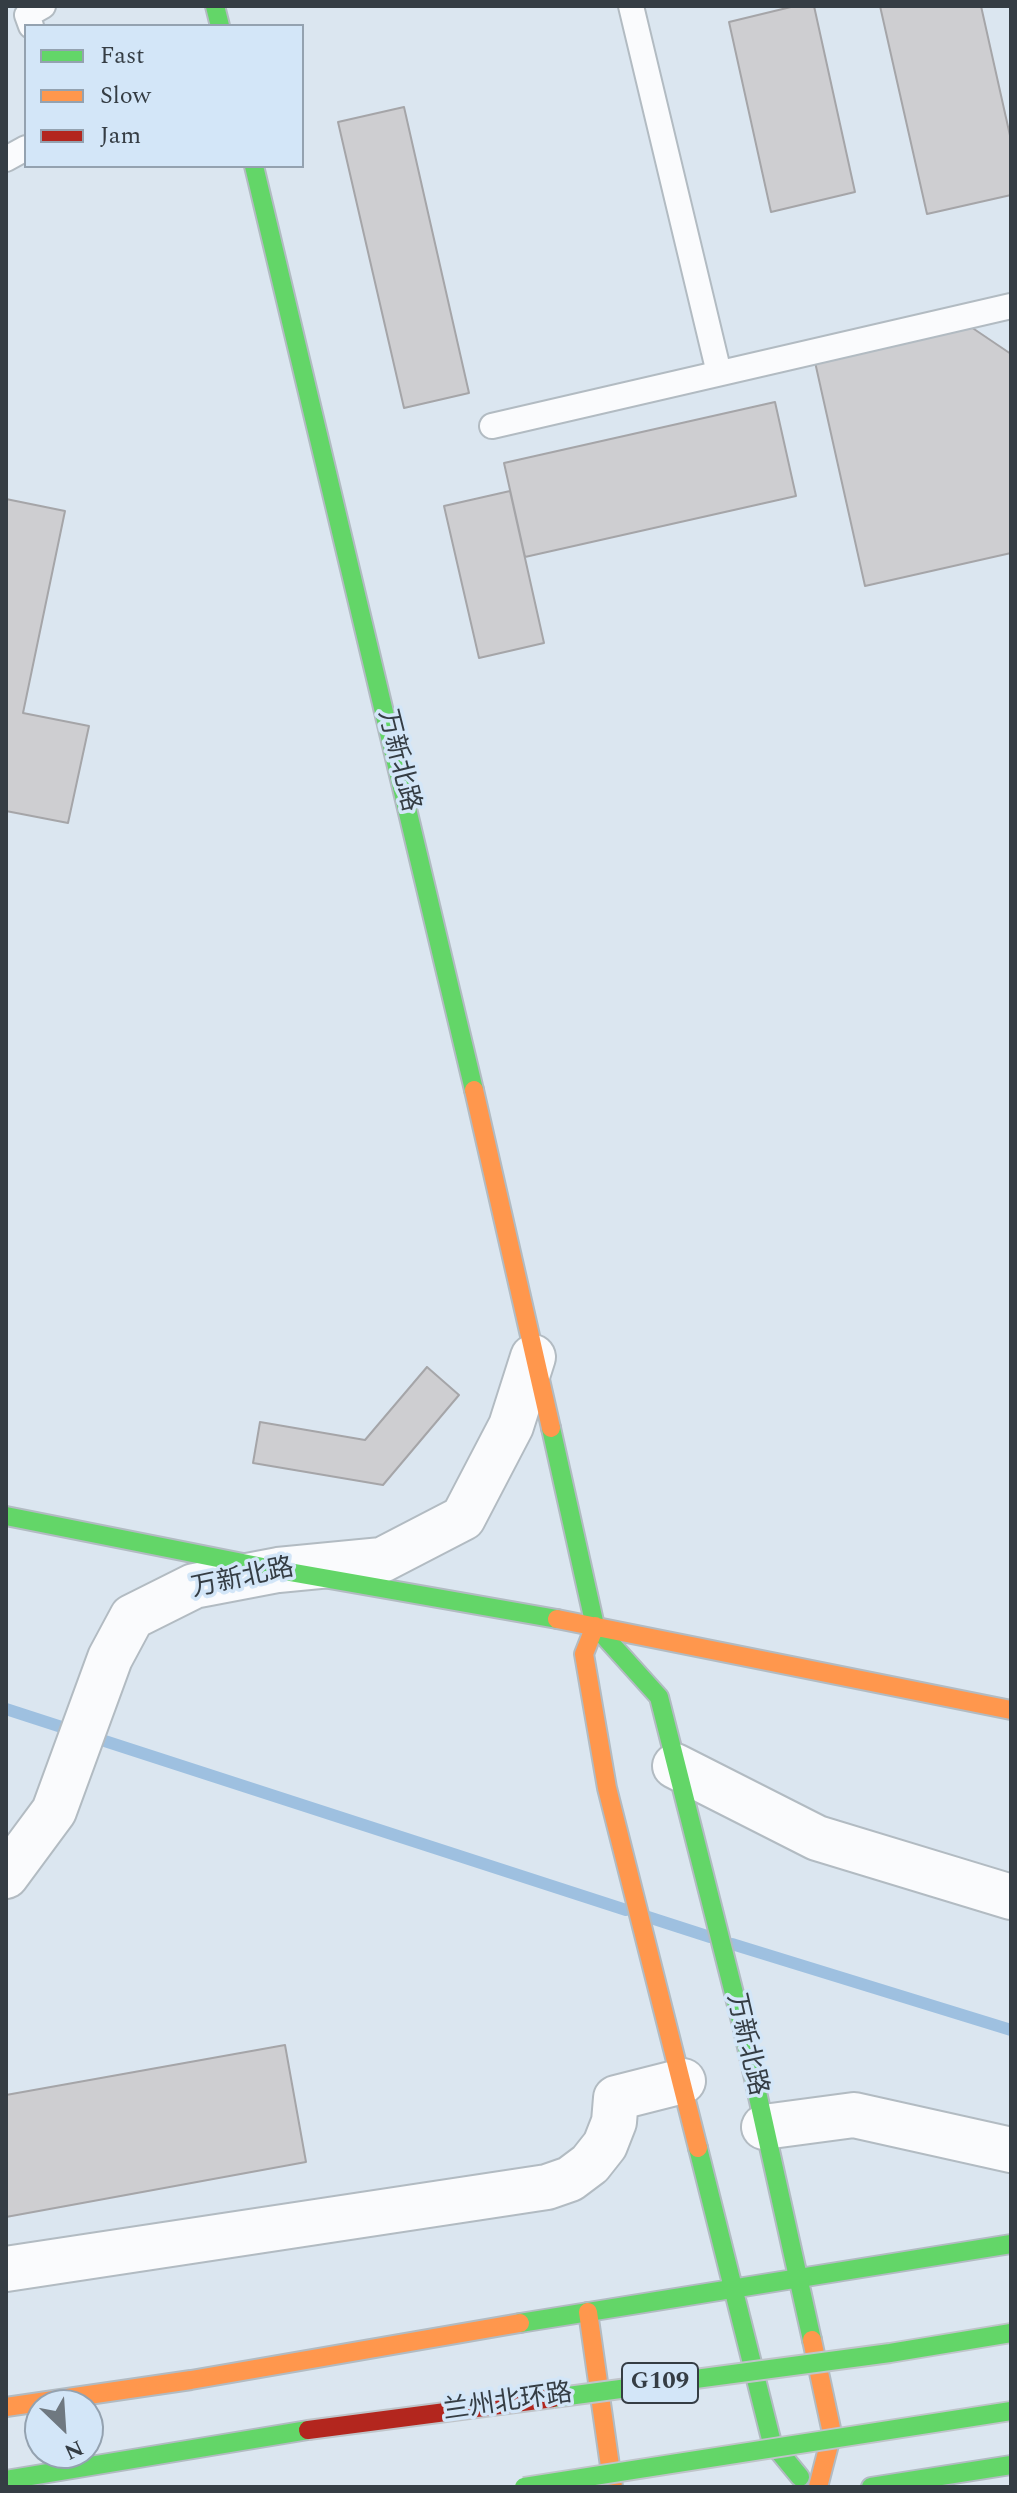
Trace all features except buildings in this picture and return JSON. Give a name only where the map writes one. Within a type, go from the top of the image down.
[{"type":"main road","name":"万新北路","points":[[254,168],[444,955],[595,1626],[659,1697],[743,2029],[832,2433],[818,2487]]},
{"type":"main road","points":[[6,1516],[278,1570],[595,1626],[892,1689],[1011,1710]]},
{"type":"main road","name":"万新北路","points":[[595,1626],[584,1654],[607,1788],[664,2004],[772,2443],[809,2487]]},
{"type":"main road","points":[[6,2407],[191,2380],[735,2286],[1011,2244]]},
{"type":"main road","points":[[588,2312],[613,2487]]},
{"type":"main road","name":"兰州北环路","points":[[6,2480],[308,2430],[890,2353],[1011,2333]]},
{"type":"main road","points":[[524,2487],[1011,2411]]},
{"type":"main road","points":[[871,2487],[1011,2465]]},
{"type":"street","name":"万新北路","points":[[6,1876],[54,1811],[110,1658],[132,1617],[194,1586],[278,1570],[382,1560],[463,1518],[511,1426],[533,1357]]},
{"type":"street","points":[[675,1766],[817,1838],[1011,1897]]},
{"type":"street","points":[[6,2269],[547,2187],[570,2179],[590,2164],[605,2145],[614,2122],[616,2098],[683,2081]]},
{"type":"street","points":[[764,2127],[854,2115],[1011,2150]]},
{"type":"lane","points":[[30,24],[27,15],[43,6]]},
{"type":"lane","points":[[631,6],[719,373]]},
{"type":"lane","points":[[6,159],[24,149]]},
{"type":"lane","points":[[492,426],[1011,306]]},
{"type":"waterway","points":[[6,1709],[626,1910]]},
{"type":"waterway","points":[[648,1917],[710,1937]]},
{"type":"waterway","points":[[732,1944],[1011,2030]]},
{"type":"traffic: fast","points":[[215,6],[220,24]]},
{"type":"traffic: fast","points":[[254,168],[474,1090]]},
{"type":"traffic: fast","points":[[551,1428],[595,1626],[659,1697],[743,2029],[812,2340]]},
{"type":"traffic: fast","points":[[6,1516],[278,1570],[557,1619]]},
{"type":"traffic: fast","points":[[698,2148],[772,2443],[800,2477]]},
{"type":"traffic: fast","points":[[520,2323],[1011,2244]]},
{"type":"traffic: fast","points":[[553,2398],[890,2353],[1011,2333]]},
{"type":"traffic: fast","points":[[524,2487],[1011,2411]]},
{"type":"traffic: fast","points":[[6,2480],[308,2430]]},
{"type":"traffic: fast","points":[[871,2487],[1011,2465]]},
{"type":"traffic: slow","points":[[474,1090],[551,1428]]},
{"type":"traffic: slow","points":[[557,1619],[1011,1710]]},
{"type":"traffic: slow","points":[[595,1626],[584,1654],[607,1788],[698,2148]]},
{"type":"traffic: slow","points":[[588,2312],[613,2487]]},
{"type":"traffic: slow","points":[[6,2407],[191,2380],[520,2323]]},
{"type":"traffic: slow","points":[[812,2340],[832,2433],[818,2487]]},
{"type":"traffic: jam","points":[[308,2430],[553,2398]]}]
